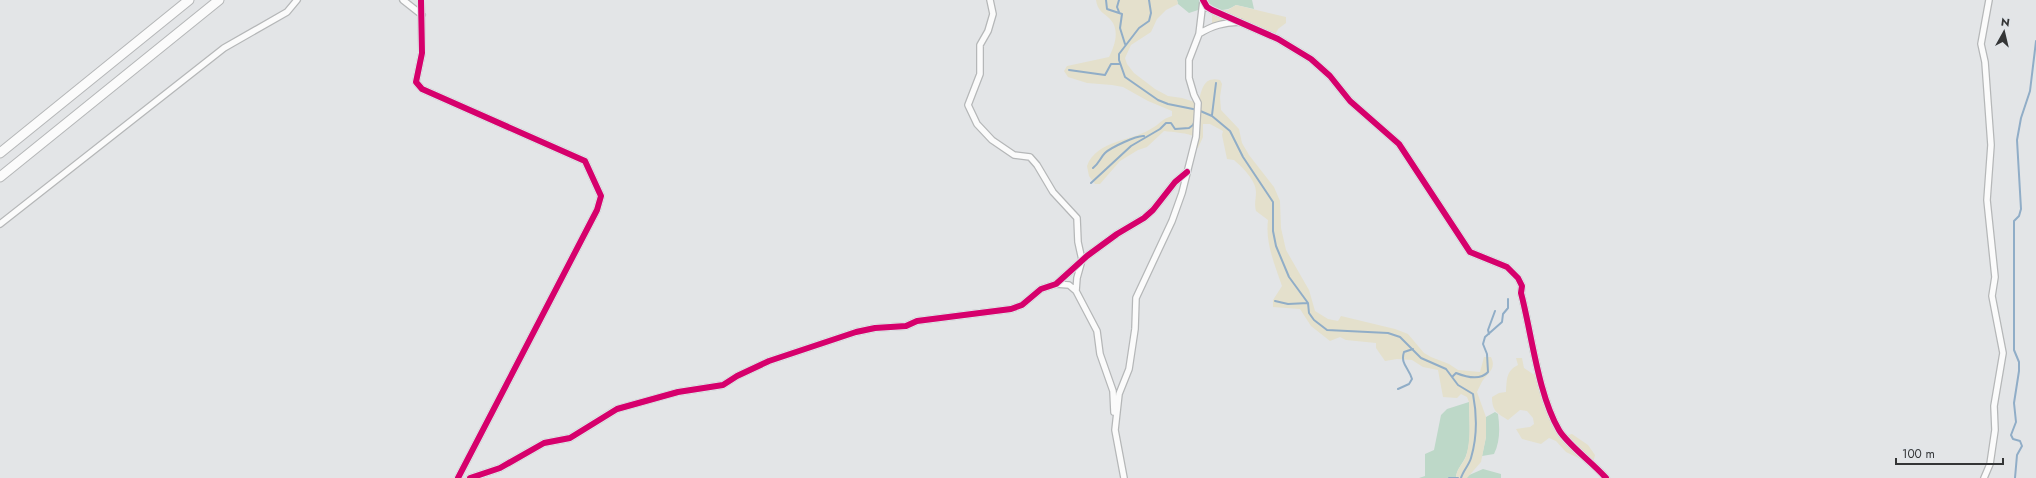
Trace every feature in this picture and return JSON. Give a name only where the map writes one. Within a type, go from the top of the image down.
[{"type":"highway","points":[[0,153],[189,0]]},
{"type":"highway","points":[[0,177],[219,0]]},
{"type":"street","points":[[0,224],[224,48],[288,12],[297,0]]},
{"type":"street","points":[[404,0],[422,15]]},
{"type":"street","points":[[421,0],[422,53],[416,82],[422,89],[585,161],[601,196],[597,210],[458,478]]},
{"type":"street","points":[[990,0],[993,14],[988,31],[980,45],[980,74],[968,105],[977,124],[992,140],[1014,155],[1030,157],[1037,165],[1053,192],[1077,218],[1078,242],[1082,260],[1077,278],[1076,291]]},
{"type":"street","points":[[1203,0],[1207,7],[1212,10],[1285,43],[1311,59],[1330,76],[1350,101],[1399,144],[1470,252],[1507,268],[1518,278],[1522,286],[1521,294],[1546,397],[1555,421],[1564,436],[1606,478]]},
{"type":"street","points":[[1115,430],[1119,394],[1129,369],[1135,329],[1136,298],[1172,221],[1182,193],[1196,137],[1199,116],[1198,104],[1189,78],[1189,60],[1199,34],[1203,0]]},
{"type":"street","points":[[1984,478],[1990,464],[1995,430],[1994,406],[2003,353],[1992,296],[1995,277],[1987,200],[1991,145],[1985,62],[1981,44],[1989,0]]},
{"type":"street","points":[[1199,34],[1212,26],[1221,23],[1241,22]]},
{"type":"street","points":[[1056,284],[1082,260],[1117,234],[1144,218],[1153,210],[1175,182],[1187,172]]},
{"type":"street","points":[[470,478],[500,468],[544,443],[570,438],[617,409],[678,392],[723,385],[737,376],[769,361],[856,332],[875,328],[906,326],[922,320],[1011,309],[1022,305],[1041,289],[1056,284],[1069,285],[1076,291],[1097,331],[1100,354],[1113,391],[1115,430],[1124,478]]},
{"type":"green space","points":[[1177,0],[1252,0],[1254,9],[1236,5],[1229,9],[1222,10],[1214,10],[1207,7],[1189,13],[1178,4]]},
{"type":"green space","points":[[1469,402],[1470,429],[1468,450],[1457,472],[1456,478],[1419,478],[1425,476],[1425,454],[1434,450],[1441,415],[1447,409]]},
{"type":"green space","points":[[1495,412],[1498,414],[1499,424],[1497,445],[1494,454],[1482,456],[1486,437],[1486,417]]},
{"type":"green space","points":[[1483,469],[1501,474],[1501,478],[1467,478],[1467,476]]},
{"type":"sand","points":[[1096,0],[1177,0],[1178,4],[1166,10],[1157,19],[1151,32],[1131,45],[1125,58],[1127,64],[1134,73],[1155,89],[1168,96],[1182,98],[1198,103],[1204,85],[1210,80],[1220,80],[1222,84],[1220,97],[1221,110],[1239,129],[1242,143],[1249,155],[1274,187],[1280,201],[1281,228],[1286,250],[1309,290],[1315,311],[1328,319],[1338,321],[1341,316],[1395,329],[1408,334],[1424,353],[1449,364],[1458,370],[1480,372],[1484,357],[1491,357],[1493,367],[1482,381],[1477,392],[1486,417],[1486,437],[1481,462],[1467,478],[1456,478],[1456,474],[1466,457],[1468,447],[1470,428],[1469,402],[1467,397],[1461,394],[1457,398],[1443,397],[1438,370],[1423,367],[1412,360],[1397,359],[1385,361],[1376,348],[1376,343],[1346,340],[1340,337],[1330,341],[1311,326],[1300,309],[1273,307],[1273,300],[1282,286],[1269,245],[1267,229],[1268,220],[1256,211],[1256,192],[1251,178],[1234,160],[1227,159],[1222,135],[1223,131],[1210,124],[1203,124],[1203,137],[1198,148],[1194,147],[1196,137],[1164,131],[1147,147],[1138,150],[1120,161],[1100,184],[1095,184],[1089,176],[1087,166],[1092,157],[1107,146],[1146,132],[1164,119],[1172,116],[1172,111],[1148,101],[1123,87],[1087,83],[1068,77],[1064,71],[1067,66],[1109,57],[1111,53],[1116,36],[1115,27],[1111,20],[1101,11]]},
{"type":"sand","points":[[1236,5],[1286,17],[1286,23],[1278,29],[1274,37],[1241,22],[1212,26],[1212,10],[1228,10]]},
{"type":"sand","points":[[1516,358],[1522,358],[1524,368],[1542,380],[1546,397],[1564,436],[1572,434],[1588,445],[1595,455],[1593,463],[1591,464],[1566,452],[1556,441],[1549,438],[1541,444],[1522,439],[1516,429],[1530,427],[1534,424],[1533,418],[1527,411],[1520,410],[1508,420],[1494,409],[1492,397],[1499,393],[1506,392],[1509,373],[1518,365]]},
{"type":"waterway","points":[[1106,0],[1107,9],[1122,14],[1120,28],[1125,44]]},
{"type":"waterway","points":[[1119,0],[1117,7],[1119,12]]},
{"type":"waterway","points":[[1149,0],[1151,13],[1149,21],[1139,28],[1119,54],[1119,60],[1125,77],[1158,100],[1168,104],[1198,110],[1212,116],[1230,131],[1243,157],[1273,202],[1273,231],[1276,246],[1289,277],[1308,303],[1309,313],[1314,320],[1327,330],[1388,333],[1400,337],[1421,358],[1446,369],[1458,385],[1473,394],[1476,418],[1474,443],[1470,461],[1461,478]]},
{"type":"waterway","points":[[2015,478],[2017,455],[2022,446],[2020,441],[2013,439],[2011,435],[2016,422],[2014,403],[2019,371],[2019,362],[2014,350],[2014,221],[2019,216],[2021,209],[2017,140],[2021,118],[2030,91],[2036,41]]},
{"type":"waterway","points":[[1069,70],[1105,75],[1111,64],[1120,64]]},
{"type":"waterway","points":[[1212,115],[1216,83]]},
{"type":"waterway","points":[[1091,183],[1131,146],[1160,129],[1166,123],[1171,123],[1175,129],[1189,128],[1193,125],[1195,120]]},
{"type":"waterway","points":[[1093,168],[1108,151],[1118,145],[1144,136]]},
{"type":"waterway","points":[[1452,377],[1456,373],[1468,377],[1481,377],[1488,372],[1487,354],[1483,344],[1485,337],[1502,322],[1503,314],[1508,308],[1508,299]]},
{"type":"waterway","points":[[1275,301],[1288,304],[1308,303]]},
{"type":"waterway","points":[[1489,334],[1488,330],[1495,311]]},
{"type":"waterway","points":[[1398,389],[1409,384],[1412,379],[1404,363],[1403,356],[1404,352],[1413,349]]},
{"type":"waterway","points":[[1449,478],[1458,478]]},
{"type":"cycle path","points":[[421,0],[422,53],[416,82],[422,89],[585,161],[601,196],[597,210],[458,478]]},
{"type":"cycle path","points":[[1203,0],[1207,7],[1212,10],[1278,39],[1311,59],[1330,76],[1350,101],[1399,144],[1470,252],[1507,267],[1518,278],[1522,286],[1521,293],[1536,364],[1552,416],[1563,436],[1606,478]]},
{"type":"cycle path","points":[[470,478],[500,468],[544,443],[570,438],[617,409],[678,392],[723,385],[737,376],[769,361],[856,332],[875,328],[906,326],[917,321],[1011,309],[1022,305],[1041,289],[1056,284],[1087,256],[1117,234],[1144,218],[1153,210],[1175,182],[1187,172]]}]
